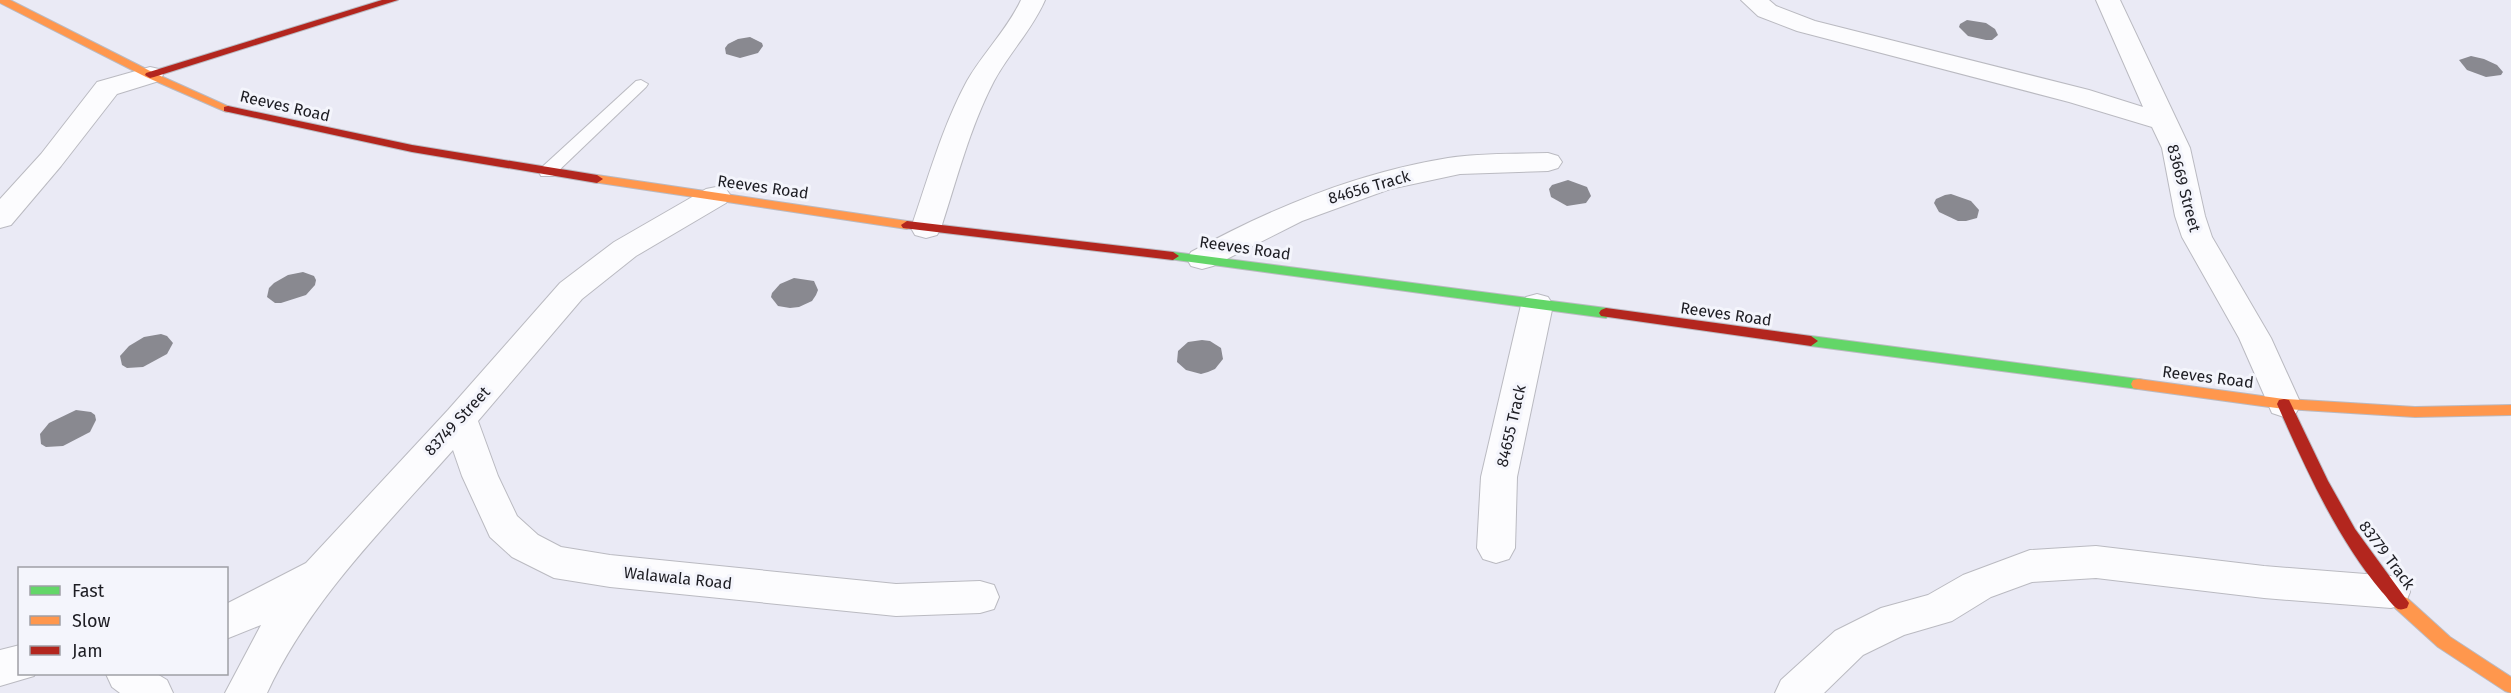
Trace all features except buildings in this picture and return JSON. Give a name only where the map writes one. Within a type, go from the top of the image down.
[{"type":"street","name":"Reeves Road","points":[[2,0],[150,75],[226,109],[319,132],[485,163],[926,228],[1202,259],[2284,404],[2415,412],[2511,410]]},
{"type":"street","points":[[0,218],[51,160],[107,88],[393,0]]},
{"type":"street","points":[[926,228],[965,117],[982,80],[1028,13],[1033,0]]},
{"type":"street","points":[[1753,0],[1767,11],[1806,27],[2079,96],[2162,121]]},
{"type":"street","name":"83669 Street","points":[[2108,0],[2176,148],[2195,235],[2218,279],[2249,326],[2265,357],[2284,404]]},
{"type":"street","name":"84656 Track","points":[[1202,259],[1295,212],[1340,193],[1375,183],[1450,167],[1548,162]]},
{"type":"street","name":"83749 Street","points":[[246,693],[271,642],[321,572],[460,419],[571,291],[633,244],[716,196]]},
{"type":"street","name":"84655 Track","points":[[1496,548],[1499,477],[1513,422],[1537,305]]},
{"type":"street","name":"83779 Track","points":[[2284,404],[2324,492],[2366,560],[2391,592],[2435,635],[2511,686]]},
{"type":"street","name":"Walawala Road","points":[[460,419],[480,476],[503,526],[525,546],[554,562],[610,571],[896,600],[980,597]]},
{"type":"street","points":[[1796,693],[1849,643],[1895,620],[1938,609],[1977,586],[2030,566],[2096,562],[2264,582],[2391,592]]},
{"type":"street","points":[[228,621],[321,572]]},
{"type":"street","points":[[0,668],[18,664]]},
{"type":"street","points":[[127,675],[152,693]]},
{"type":"lane","points":[[547,172],[641,84]]},
{"type":"traffic: fast","points":[[1173,256],[1606,313]]},
{"type":"traffic: fast","points":[[1811,341],[2138,384]]},
{"type":"traffic: slow","points":[[2,0],[150,75],[228,109]]},
{"type":"traffic: slow","points":[[597,179],[907,225]]},
{"type":"traffic: slow","points":[[2138,384],[2284,404],[2415,412],[2511,410]]},
{"type":"traffic: slow","points":[[2401,603],[2444,642],[2511,686]]},
{"type":"traffic: jam","points":[[150,75],[393,0]]},
{"type":"traffic: jam","points":[[228,109],[412,149],[597,179]]},
{"type":"traffic: jam","points":[[907,225],[1173,256]]},
{"type":"traffic: jam","points":[[1606,313],[1811,341]]},
{"type":"traffic: jam","points":[[2284,404],[2335,508],[2365,557],[2401,603]]}]
